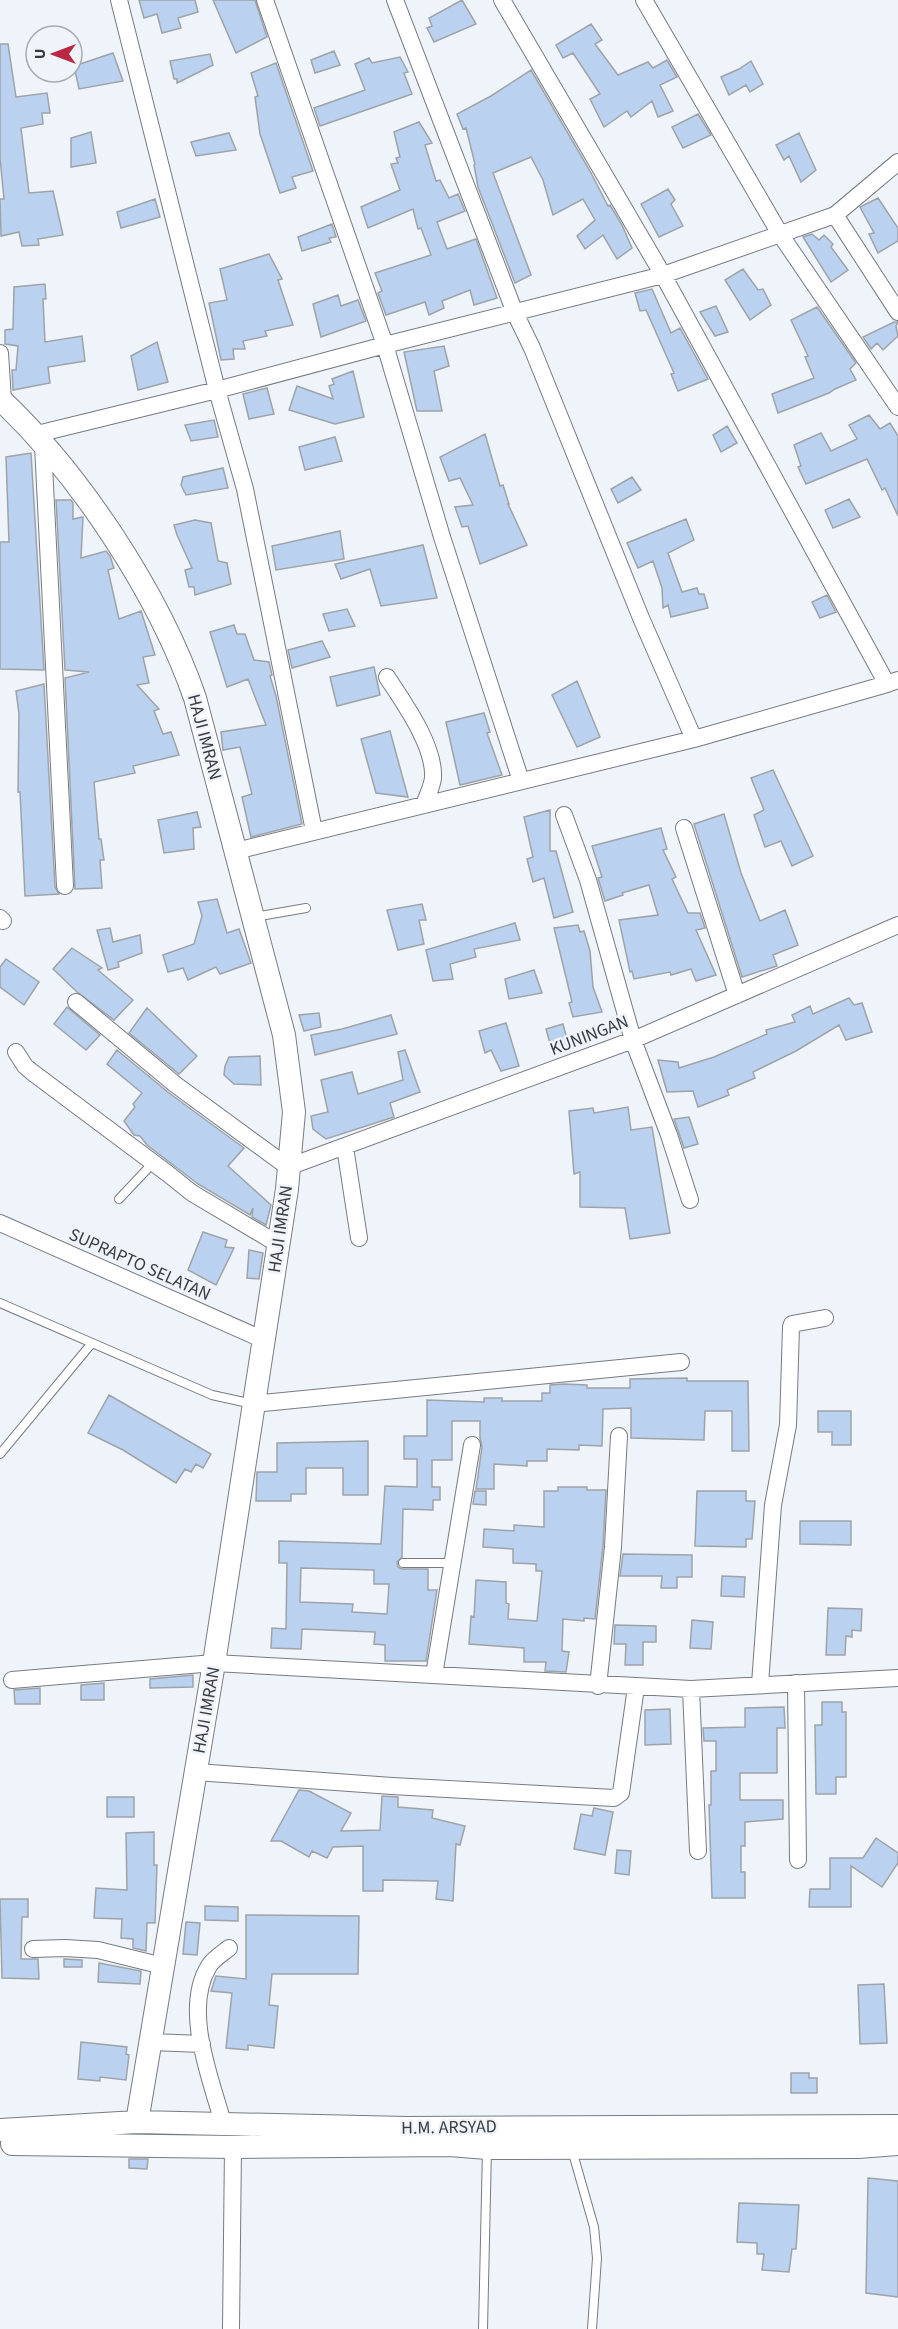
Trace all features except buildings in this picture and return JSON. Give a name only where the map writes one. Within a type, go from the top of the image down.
[{"type":"street","points":[[119,0],[217,390],[245,489],[314,831]]},
{"type":"street","points":[[265,0],[385,345],[442,537],[521,782]]},
{"type":"street","points":[[395,0],[515,313],[532,348],[641,618],[694,739]]},
{"type":"street","points":[[236,851],[694,739],[893,682],[663,275],[502,0]]},
{"type":"street","points":[[644,0],[780,234],[898,407]]},
{"type":"street","points":[[65,886],[38,440],[385,345],[663,275],[835,215],[898,162]]},
{"type":"street","points":[[835,215],[898,312]]},
{"type":"street","points":[[0,353],[1,400]]},
{"type":"street","name":"HAJI IMRAN","points":[[1,400],[38,440],[99,516],[139,580],[175,648],[195,698],[284,1035],[294,1112],[287,1189],[214,1663],[137,2122]]},
{"type":"street","points":[[387,676],[410,713],[429,754],[433,776],[424,805]]},
{"type":"street","points":[[564,815],[588,880],[633,1040],[669,1135],[690,1200]]},
{"type":"street","points":[[684,828],[736,995]]},
{"type":"street","name":"KUNINGAN","points":[[288,1167],[633,1040],[898,925]]},
{"type":"street","points":[[76,1002],[176,1085],[288,1167]]},
{"type":"street","points":[[16,1052],[32,1072],[198,1197],[278,1244]]},
{"type":"street","points":[[345,1147],[359,1238]]},
{"type":"street","name":"SUPRAPTO SELATAN","points":[[0,1223],[264,1340]]},
{"type":"street","points":[[760,1684],[772,1505],[788,1425],[791,1327],[798,1321],[825,1318]]},
{"type":"street","points":[[253,1404],[681,1362]]},
{"type":"street","points":[[598,1686],[613,1547],[619,1436]]},
{"type":"street","points":[[434,1676],[472,1445]]},
{"type":"street","points":[[12,1680],[214,1663],[598,1686],[691,1689],[898,1678]]},
{"type":"street","points":[[796,1683],[798,1860]]},
{"type":"street","points":[[196,1772],[392,1786],[614,1798],[619,1797],[621,1793],[636,1687]]},
{"type":"street","points":[[691,1689],[698,1851]]},
{"type":"street","points":[[224,2123],[202,2044],[198,2019],[198,1992],[209,1965],[229,1948]]},
{"type":"street","points":[[33,1949],[98,1950],[163,1966]]},
{"type":"street","points":[[151,2042],[202,2044]]},
{"type":"street","name":"H.M. ARSYAD","points":[[0,2130],[137,2122],[224,2123],[407,2137],[450,2145],[487,2148],[858,2147],[898,2144]]},
{"type":"street","name":"H.M. ARSYAD","points":[[0,2144],[233,2147],[407,2137],[898,2126]]},
{"type":"street","points":[[231,2329],[233,2147]]},
{"type":"lane","points":[[253,918],[306,908]]},
{"type":"lane","points":[[119,1199],[153,1163]]},
{"type":"lane","points":[[0,1303],[212,1395],[253,1404]]},
{"type":"lane","points":[[0,1452],[92,1343]]},
{"type":"lane","points":[[403,1563],[452,1563]]},
{"type":"lane","points":[[571,2146],[594,2227],[597,2258],[592,2329]]},
{"type":"lane","points":[[483,2329],[487,2148]]}]
